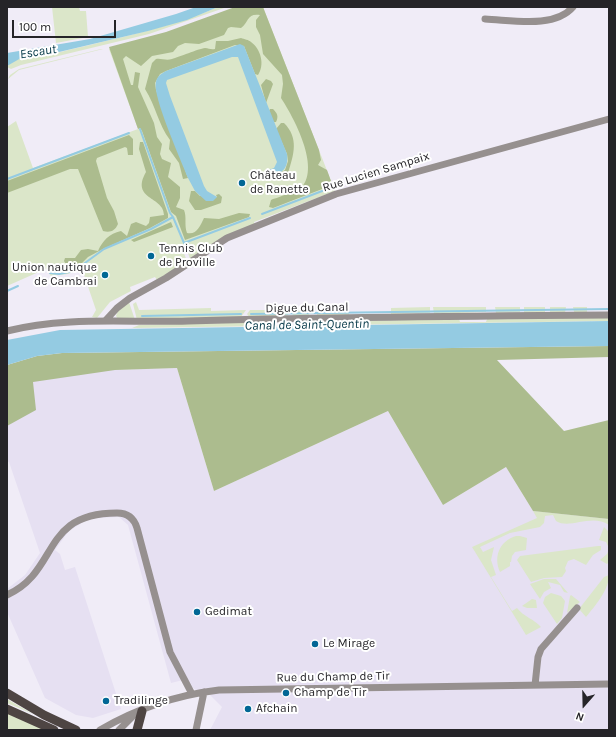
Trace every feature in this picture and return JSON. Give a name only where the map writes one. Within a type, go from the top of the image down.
[{"type":"main road","points":[[7,693],[48,717],[76,730]]},
{"type":"main road","points":[[7,710],[54,730]]},
{"type":"main road","points":[[137,730],[138,712]]},
{"type":"street","points":[[484,19],[549,21],[561,17],[573,7]]},
{"type":"street","name":"Rue Lucien Sampaix","points":[[105,321],[126,300],[163,280],[227,238],[336,194],[609,119]]},
{"type":"street","name":"Digue du Canal","points":[[7,331],[56,322],[609,315]]},
{"type":"street","points":[[7,595],[29,580],[62,532],[75,521],[90,516],[116,513],[126,514],[135,522],[170,652],[192,694]]},
{"type":"street","points":[[535,685],[538,657],[541,649],[577,608]]},
{"type":"street","name":"Rue du Champ de Tir","points":[[100,730],[127,715],[192,694],[204,692],[274,689],[609,684]]},
{"type":"street","points":[[196,730],[204,692]]},
{"type":"street","points":[[119,730],[138,712]]},
{"type":"shaded area","points":[[177,368],[214,491],[388,411],[443,505],[506,467],[533,511],[609,519],[609,730],[210,730],[222,707],[206,691],[197,691],[183,680],[171,683],[128,525],[119,517],[96,518],[85,521],[69,531],[55,550],[60,554],[65,570],[75,567],[121,709],[93,718],[76,715],[45,698],[7,612],[7,589],[25,575],[40,553],[9,462],[7,461],[7,426],[14,421],[23,377],[43,372]]},
{"type":"green space","points":[[52,7],[79,7],[80,11],[86,11],[88,37],[56,43]]},
{"type":"green space","points":[[218,7],[227,7],[149,34],[21,65],[11,69],[7,67],[15,60],[21,58],[49,55],[135,34],[177,22]]},
{"type":"green space","points":[[235,7],[263,7],[319,150],[321,160],[318,165],[327,170],[331,181],[330,186],[273,208],[269,207],[271,200],[296,191],[302,187],[307,178],[308,167],[307,155],[298,129],[281,98],[283,84],[282,75],[263,54],[260,35],[256,27],[256,20],[260,15],[253,15],[250,17],[241,28],[228,28],[224,35],[199,44],[185,43],[178,46],[173,52],[152,56],[141,66],[126,56],[123,59],[131,85],[133,85],[135,72],[140,73],[138,87],[154,123],[157,137],[162,144],[160,154],[162,159],[171,163],[168,177],[180,187],[180,198],[176,207],[184,210],[187,233],[193,233],[196,231],[200,227],[204,218],[219,219],[239,213],[250,214],[249,217],[185,240],[176,216],[171,212],[142,131],[140,128],[138,129],[109,47],[166,32]]},
{"type":"green space","points":[[263,7],[335,191],[254,222],[255,224],[190,259],[187,250],[183,251],[187,261],[157,280],[155,277],[130,287],[131,291],[110,302],[97,318],[92,317],[96,310],[82,269],[68,274],[51,276],[48,272],[51,270],[50,267],[7,286],[7,127],[16,121],[33,168],[138,129],[109,49]]},
{"type":"green space","points":[[241,38],[251,42],[261,57],[261,67],[258,75],[255,74],[244,46],[235,45],[166,71],[160,74],[155,83],[156,90],[188,178],[183,179],[179,163],[169,149],[170,140],[145,89],[152,63],[156,59],[170,60],[205,48],[215,49],[216,41],[228,41]]},
{"type":"green space","points":[[103,49],[19,70],[8,79],[10,75],[19,69]]},
{"type":"green space","points":[[266,79],[271,81],[273,84],[266,103],[261,85]]},
{"type":"green space","points":[[270,109],[273,109],[276,113],[276,122],[273,122],[269,111]]},
{"type":"green space","points":[[281,123],[284,123],[292,134],[294,146],[288,173],[283,175],[278,174],[285,170],[288,161],[287,154],[276,129]]},
{"type":"green space","points":[[129,135],[133,139],[133,155],[128,155],[127,148],[125,147],[97,158],[96,161],[107,198],[114,211],[118,224],[112,231],[103,231],[78,169],[70,169],[7,193],[7,181]]},
{"type":"green space","points":[[140,142],[143,142],[168,214],[168,218],[88,257],[75,270],[70,271],[64,261],[65,258],[75,258],[81,250],[88,249],[98,251],[104,241],[113,234],[121,231],[127,236],[131,224],[136,222],[146,226],[149,223],[150,217],[164,215],[163,209],[159,204],[149,197],[142,188],[142,181],[146,172],[139,149]]},
{"type":"green space","points":[[191,191],[195,191],[200,196],[217,197],[216,195],[219,194],[222,197],[221,203],[201,210],[195,210],[189,201]]},
{"type":"green space","points":[[171,222],[173,227],[134,242],[131,240]]},
{"type":"green space","points":[[129,302],[135,320],[118,319],[116,316],[118,311]]},
{"type":"green space","points":[[136,302],[139,310],[211,308],[211,311],[246,310],[241,317],[137,320],[133,304]]},
{"type":"green space","points":[[430,307],[430,313],[391,314],[391,308]]},
{"type":"green space","points":[[433,307],[486,307],[486,312],[434,314]]},
{"type":"green space","points":[[495,307],[520,307],[520,312],[496,313]]},
{"type":"green space","points":[[524,307],[545,307],[545,314],[524,314]]},
{"type":"green space","points":[[550,307],[566,307],[565,313],[550,314]]},
{"type":"green space","points":[[573,307],[587,307],[587,313],[574,312]]},
{"type":"green space","points":[[311,309],[309,315],[293,317],[292,310]]},
{"type":"green space","points":[[317,309],[349,309],[349,316],[317,316]]},
{"type":"green space","points":[[250,310],[288,310],[288,315],[250,318],[247,314]]},
{"type":"green space","points":[[609,317],[609,321],[132,328],[139,325],[269,322],[269,325],[298,325],[300,322],[459,319],[460,322],[486,322],[487,319]]},
{"type":"green space","points":[[609,346],[609,357],[497,360],[564,431],[609,420],[609,519],[533,511],[506,467],[443,505],[388,411],[214,491],[177,368],[115,370],[33,382],[36,410],[7,426],[7,365],[37,356],[62,353]]},
{"type":"green space","points":[[533,511],[609,519],[609,525],[595,521],[568,524],[556,521],[553,515],[545,516],[544,523],[540,527],[510,533],[480,547],[483,552],[494,547],[491,560],[496,575],[491,577],[512,611],[517,608],[541,627],[526,635],[472,547],[537,518]]},
{"type":"green space","points":[[604,527],[609,532],[609,548],[606,542],[599,540]]},
{"type":"green space","points":[[516,536],[527,538],[526,550],[515,552],[512,556],[510,566],[500,572],[497,560],[499,550],[506,541]]},
{"type":"green space","points":[[601,546],[601,550],[593,555],[586,565],[574,559],[568,561],[565,568],[566,571],[562,577],[544,578],[531,582],[517,560],[520,556]]},
{"type":"green space","points":[[609,549],[609,562],[607,564],[600,560],[607,554]]},
{"type":"green space","points":[[609,575],[604,592],[586,617],[579,609],[604,577]]},
{"type":"green space","points":[[544,579],[556,579],[568,593],[564,592],[560,585],[548,582],[551,588],[544,592],[540,599],[530,584]]},
{"type":"green space","points":[[551,593],[561,596],[565,601],[562,618],[557,624],[543,603],[545,597]]},
{"type":"green space","points":[[571,595],[580,602],[567,613],[570,596]]},
{"type":"green space","points":[[532,599],[536,600],[537,608],[527,608],[522,606]]},
{"type":"green space","points":[[7,699],[33,714],[7,703]]},
{"type":"green space","points":[[7,712],[46,730],[7,730]]},
{"type":"water","name":"Escaut","points":[[196,7],[218,7],[187,20],[148,31],[42,56],[21,58],[7,66],[7,53],[90,39]]},
{"type":"water","points":[[240,44],[244,46],[287,154],[287,164],[277,175],[268,179],[265,176],[266,171],[274,168],[277,162],[238,57],[232,57],[167,80],[166,83],[170,96],[204,186],[207,191],[217,197],[213,201],[206,201],[195,191],[188,178],[158,101],[156,82],[158,77],[166,71]]},
{"type":"water","points":[[609,321],[609,346],[62,353],[37,356],[7,365],[7,340],[60,330]]},
{"type":"waterway","points":[[140,129],[170,213],[173,217]]},
{"type":"waterway","points":[[7,179],[129,133]]},
{"type":"waterway","points":[[262,214],[330,188]]},
{"type":"waterway","points":[[50,273],[59,274],[74,271],[104,249],[151,229],[173,217],[184,243],[250,218]]},
{"type":"waterway","points":[[7,291],[18,286]]},
{"type":"waterway","name":"Canal de Saint-Quentin","points":[[251,314],[609,309]]},
{"type":"waterway","name":"Canal de Saint-Quentin","points":[[142,316],[241,314]]},
{"type":"place","name":"Château de Ranette","points":[[242,183]]},
{"type":"place","name":"Tennis Club de Proville","points":[[151,256]]},
{"type":"place","name":"Union nautique de Cambrai","points":[[105,275]]},
{"type":"place","name":"Gedimat","points":[[197,612]]},
{"type":"place","name":"Le Mirage","points":[[315,644]]},
{"type":"place","name":"Champ de Tir","points":[[286,693]]},
{"type":"place","name":"Tradilinge","points":[[106,701]]},
{"type":"place","name":"Afchain","points":[[248,709]]}]
